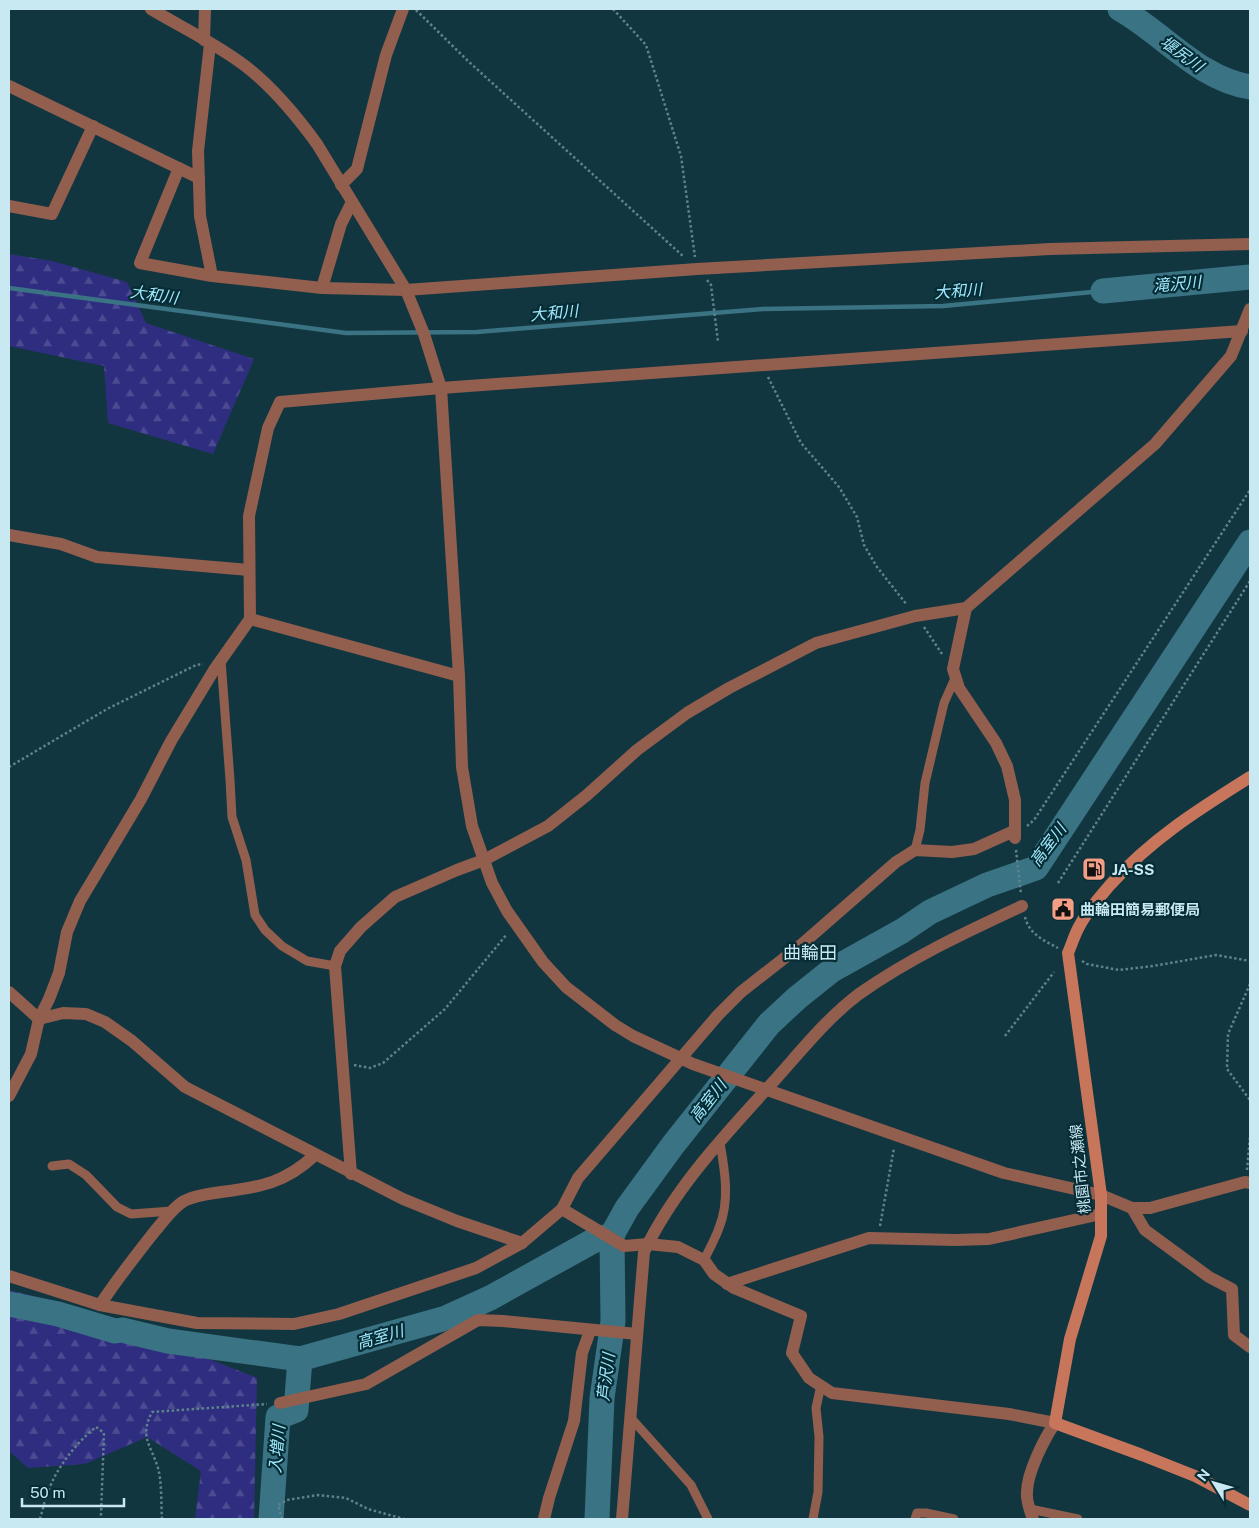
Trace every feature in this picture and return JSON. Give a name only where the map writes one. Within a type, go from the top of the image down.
[{"type":"main road","name":"桃園市之瀬線","points":[[1055,1423],[1070,1339],[1100,1236],[1102,1214],[1068,953],[1079,925],[1099,898],[1124,870],[1189,815],[1250,777]]},
{"type":"main road","points":[[1055,1423],[1195,1476],[1250,1505]]},
{"type":"street","points":[[151,9],[243,65],[288,105],[318,144],[408,294],[424,334],[439,382],[459,676],[462,767],[472,826],[492,883],[506,911],[543,962],[566,987],[590,1007],[633,1036],[688,1061],[1004,1173],[1101,1195],[1132,1208],[1150,1208],[1248,1182]]},
{"type":"street","points":[[205,9],[207,42],[198,151],[200,216],[212,276]]},
{"type":"street","points":[[341,184],[357,169],[386,55],[403,9]]},
{"type":"street","points":[[9,86],[199,178]]},
{"type":"street","points":[[9,206],[52,214],[93,126]]},
{"type":"street","points":[[179,168],[140,263],[212,276],[322,288],[408,294],[697,269],[1050,249],[1250,244]]},
{"type":"street","points":[[322,288],[341,224],[352,202]]},
{"type":"street","points":[[351,1174],[335,966],[340,951],[362,927],[396,897],[484,860],[548,826],[587,795],[637,750],[687,713],[729,688],[816,643],[915,616],[966,608],[1155,444],[1231,356],[1250,309]]},
{"type":"street","points":[[9,1096],[31,1054],[39,1019],[50,999],[59,973],[68,932],[80,901],[141,799],[171,740],[221,660],[250,619],[249,516],[268,428],[280,402],[439,382],[762,365],[1243,328]]},
{"type":"street","points":[[9,536],[60,544],[97,557],[249,570]]},
{"type":"street","points":[[9,1276],[100,1305],[196,1324],[294,1324],[339,1314],[468,1271],[522,1243],[562,1209],[578,1178],[688,1061],[718,1015],[741,992],[801,945],[896,862],[915,850],[952,852],[974,849],[1015,835],[1015,800],[1006,766],[996,743],[959,688],[955,673],[966,608]]},
{"type":"street","points":[[250,619],[459,676]]},
{"type":"street","points":[[622,1519],[630,1417],[633,1334],[644,1252],[656,1228],[684,1184],[764,1088],[818,1031],[858,995],[948,940],[1022,905]]},
{"type":"street","points":[[9,992],[39,1019]]},
{"type":"street","points":[[39,1019],[63,1013],[86,1014],[105,1022],[132,1041],[185,1086],[315,1155],[403,1199],[456,1221],[522,1243]]},
{"type":"street","points":[[100,1305],[125,1269],[172,1211],[184,1201],[200,1195],[259,1187],[284,1178],[304,1166],[315,1155]]},
{"type":"street","points":[[1132,1208],[1145,1230],[1209,1277],[1232,1288],[1234,1335],[1250,1347]]},
{"type":"street","points":[[562,1209],[624,1246],[648,1244],[678,1247],[704,1260],[714,1274],[734,1288],[801,1316],[792,1353],[809,1378],[832,1393],[1010,1414],[1055,1423],[1047,1436],[1028,1480],[1026,1494],[1031,1514]]},
{"type":"street","points":[[727,1284],[869,1238],[989,1239],[1102,1214]]},
{"type":"street","points":[[280,1403],[366,1384],[478,1320],[633,1334]]},
{"type":"street","points":[[544,1519],[574,1421],[582,1353],[594,1331]]},
{"type":"lane","points":[[221,660],[232,817],[246,860],[255,915],[265,930],[282,946],[307,961],[335,966]]},
{"type":"lane","points":[[915,850],[920,830],[925,783],[944,703],[955,673]]},
{"type":"lane","points":[[704,1260],[720,1227],[725,1207],[726,1178],[720,1143]]},
{"type":"lane","points":[[52,1166],[69,1164],[86,1175],[117,1206],[131,1214],[172,1211]]},
{"type":"lane","points":[[813,1519],[818,1492],[819,1437],[816,1408],[821,1386]]},
{"type":"lane","points":[[630,1417],[691,1485],[708,1519]]},
{"type":"lane","points":[[915,1519],[917,1513],[954,1519]]},
{"type":"lane","points":[[1031,1514],[1078,1519]]},
{"type":"path","points":[[415,9],[468,61],[697,269]]},
{"type":"path","points":[[613,9],[646,45],[649,54],[681,156],[697,269]]},
{"type":"path","points":[[711,285],[718,342]]},
{"type":"path","points":[[762,365],[801,443],[839,487],[857,517],[864,545],[955,673]]},
{"type":"path","points":[[1250,490],[1034,820],[1015,835],[1022,905],[1027,923],[1038,938],[1087,964],[1119,970],[1216,955],[1250,961]]},
{"type":"path","points":[[1058,883],[1250,581]]},
{"type":"path","points":[[9,767],[107,709],[196,665],[221,660]]},
{"type":"path","points":[[342,1063],[370,1068],[383,1063],[445,1009],[516,924]]},
{"type":"path","points":[[1005,1036],[1054,972]]},
{"type":"path","points":[[1250,984],[1228,1034],[1227,1069],[1250,1100]]},
{"type":"path","points":[[878,1238],[896,1135]]},
{"type":"path","points":[[1248,1182],[1250,1137]]},
{"type":"path","points":[[162,1519],[158,1469],[148,1445],[146,1425],[152,1412],[280,1403]]},
{"type":"path","points":[[40,1519],[49,1489],[66,1460],[83,1438],[96,1427],[104,1433],[100,1515],[102,1519]]},
{"type":"path","points":[[282,1519],[278,1506],[287,1500],[318,1495],[346,1498],[368,1509],[404,1519]]},
{"type":"green space","points":[[9,254],[52,261],[127,282],[146,323],[254,359],[213,454],[108,423],[104,366],[9,346]]},
{"type":"green space","points":[[9,1290],[77,1307],[257,1378],[254,1519],[195,1519],[201,1471],[147,1437],[85,1464],[28,1468],[9,1451]]},
{"type":"waterway","name":"堰尻川","points":[[1120,9],[1214,75],[1250,87]]},
{"type":"waterway","name":"滝沢川","points":[[1103,291],[1250,277]]},
{"type":"waterway","name":"大和川","points":[[9,288],[346,333],[477,332],[763,309],[943,306],[1103,291]]},
{"type":"waterway","name":"高室川","points":[[9,1304],[58,1314],[115,1331],[122,1330],[168,1341],[300,1359],[446,1318],[490,1298],[593,1241],[612,1235],[627,1208],[673,1145],[769,1024],[797,998],[832,970],[902,931],[930,912],[987,885],[1036,868],[1250,542]]},
{"type":"waterway","name":"芦沢川","points":[[597,1519],[602,1398],[613,1321],[612,1235]]},
{"type":"waterway","name":"入増川","points":[[271,1519],[278,1417],[296,1410],[300,1359]]},
{"type":"place","name":"JA-SS","points":[[1094,869]]},
{"type":"place","name":"曲輪田簡易郵便局","points":[[1063,909]]},
{"type":"district","name":"曲輪田","points":[[810,952]]}]
